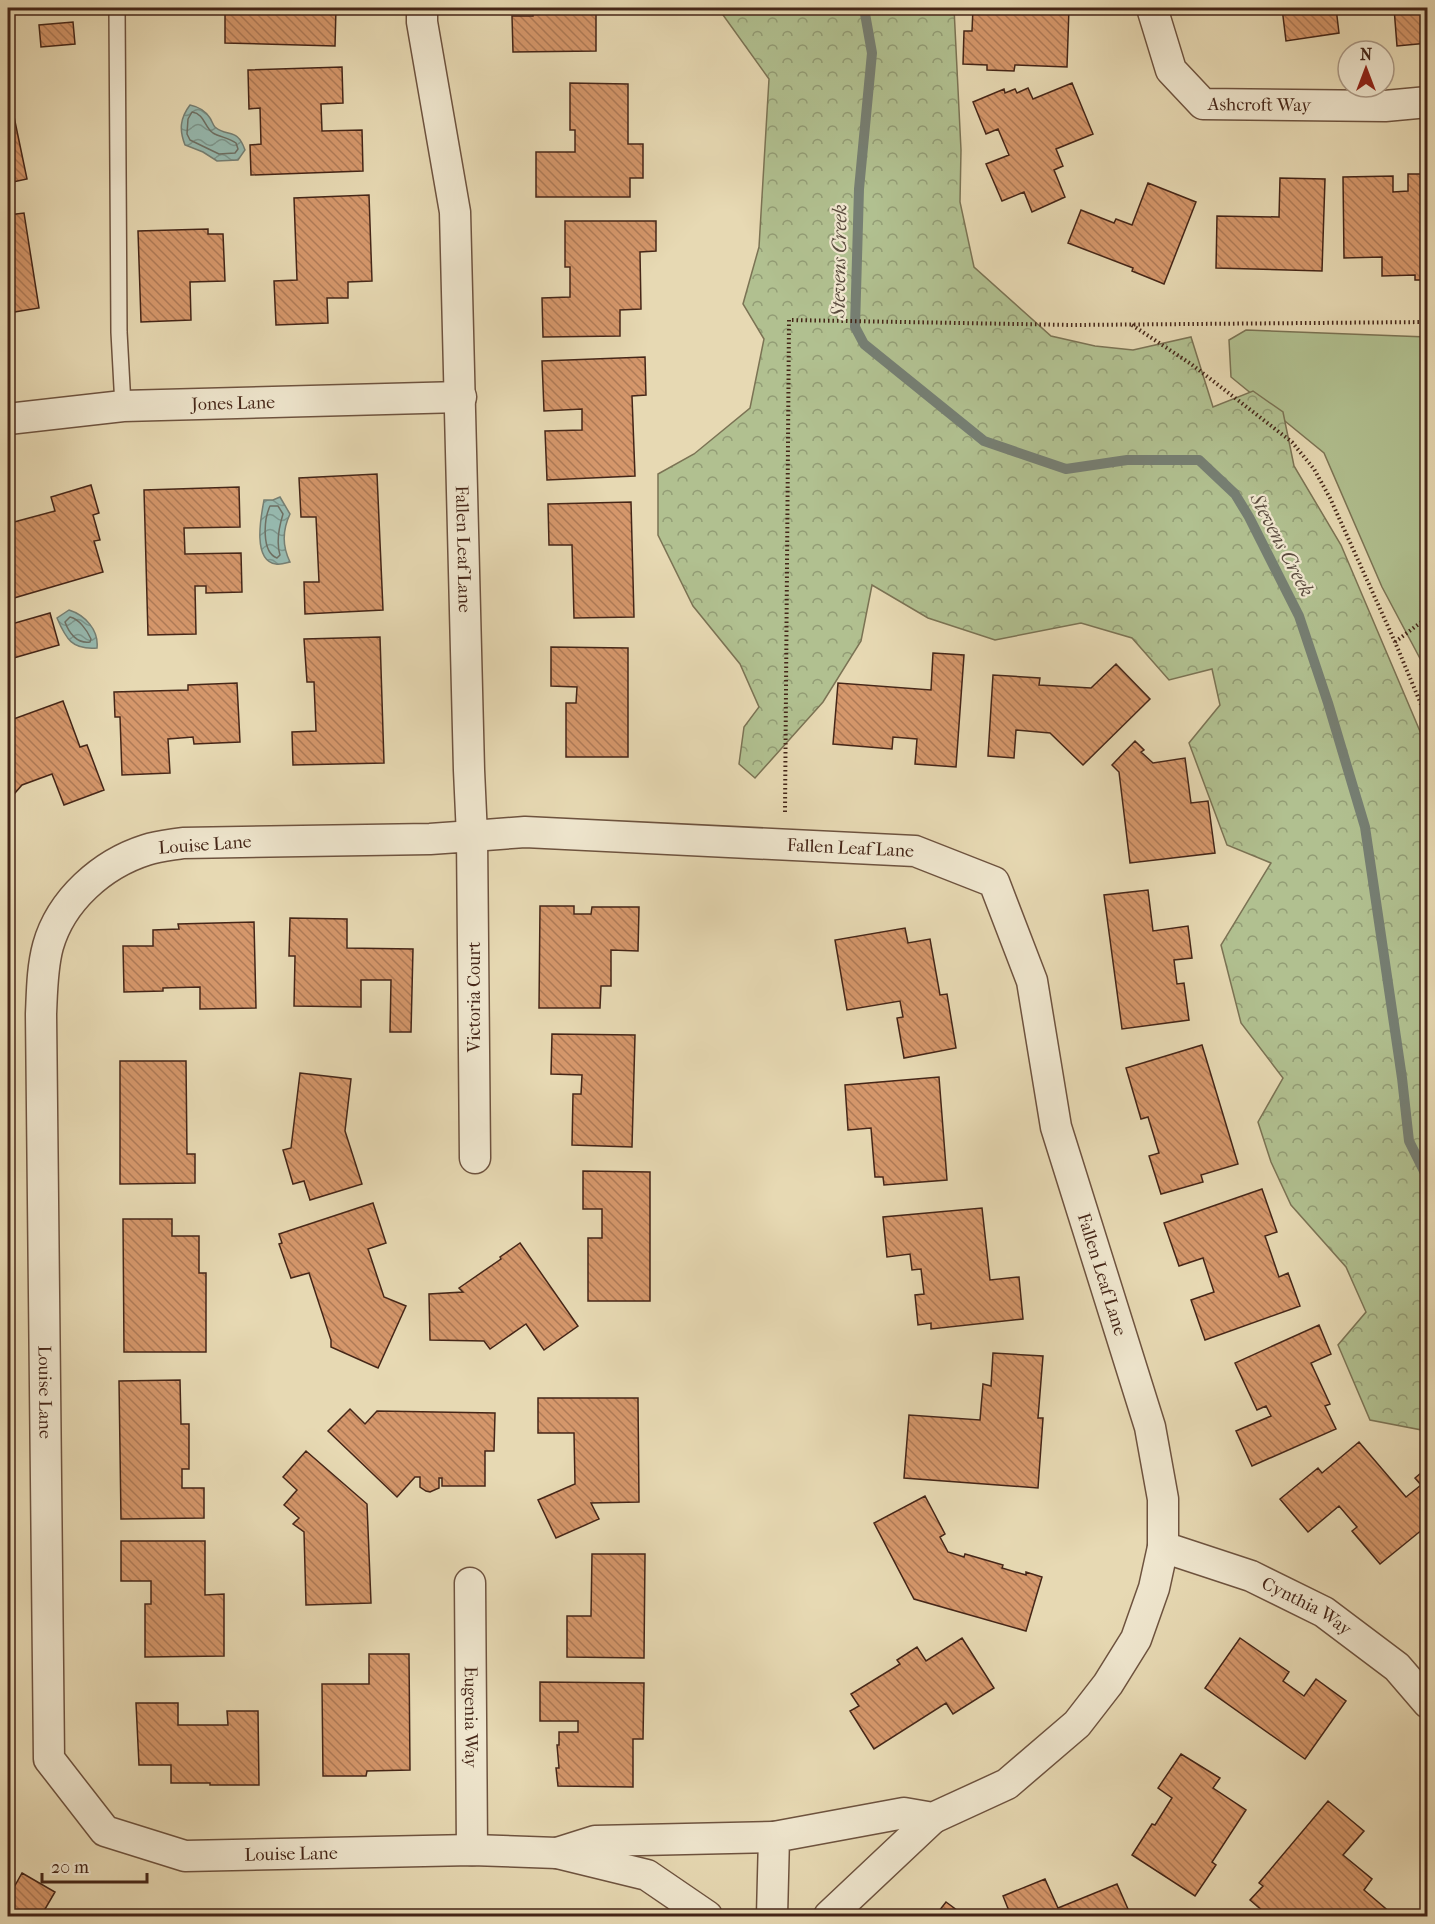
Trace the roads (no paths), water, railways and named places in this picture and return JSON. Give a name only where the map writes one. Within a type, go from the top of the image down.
[{"type":"street","name":"Fallen Leaf Lane","points":[[422,8],[422,22],[455,212],[468,758],[472,836],[525,832],[915,851],[994,882],[1032,981],[1056,1127],[1150,1426],[1163,1498],[1163,1546],[1154,1588],[1136,1639],[1108,1684],[1077,1724],[1007,1784],[933,1818],[829,1917]]},
{"type":"street","name":"Ashcroft Way","points":[[1152,8],[1171,70],[1203,104],[1385,106],[1428,102]]},
{"type":"street","name":"Jones Lane","points":[[8,419],[123,406],[461,397]]},
{"type":"street","name":"Victoria Court","points":[[472,836],[475,1158]]},
{"type":"street","name":"Louise Lane","points":[[472,836],[430,839],[183,843],[146,850],[112,866],[83,887],[62,914],[48,945],[41,1014],[49,1759],[105,1831],[185,1856],[472,1850],[557,1853],[647,1875],[707,1917]]},
{"type":"street","name":"Cynthia Way","points":[[1163,1546],[1251,1576],[1324,1612],[1397,1667],[1428,1703]]},
{"type":"street","name":"Eugenia Way","points":[[470,1583],[472,1850]]},
{"type":"street","points":[[772,1917],[774,1837],[904,1813],[933,1818]]},
{"type":"street","name":"Louise Lane","points":[[557,1853],[596,1841],[774,1837]]},
{"type":"lane","points":[[117,8],[119,332],[123,406]]},
{"type":"water","points":[[190,105],[204,111],[214,126],[239,138],[245,150],[238,160],[217,161],[185,145],[181,124]]},
{"type":"water","points":[[280,497],[290,514],[284,538],[290,562],[283,564],[268,561],[261,547],[260,537],[264,500]]},
{"type":"water","points":[[69,610],[90,624],[96,635],[97,648],[81,647],[67,637],[57,618]]},
{"type":"waterway","name":"Stevens Creek","points":[[864,8],[872,53],[859,189],[855,327],[864,344],[984,441],[1066,469],[1127,460],[1199,460],[1235,494],[1299,616],[1365,827],[1402,1078],[1409,1141],[1428,1179]]}]
